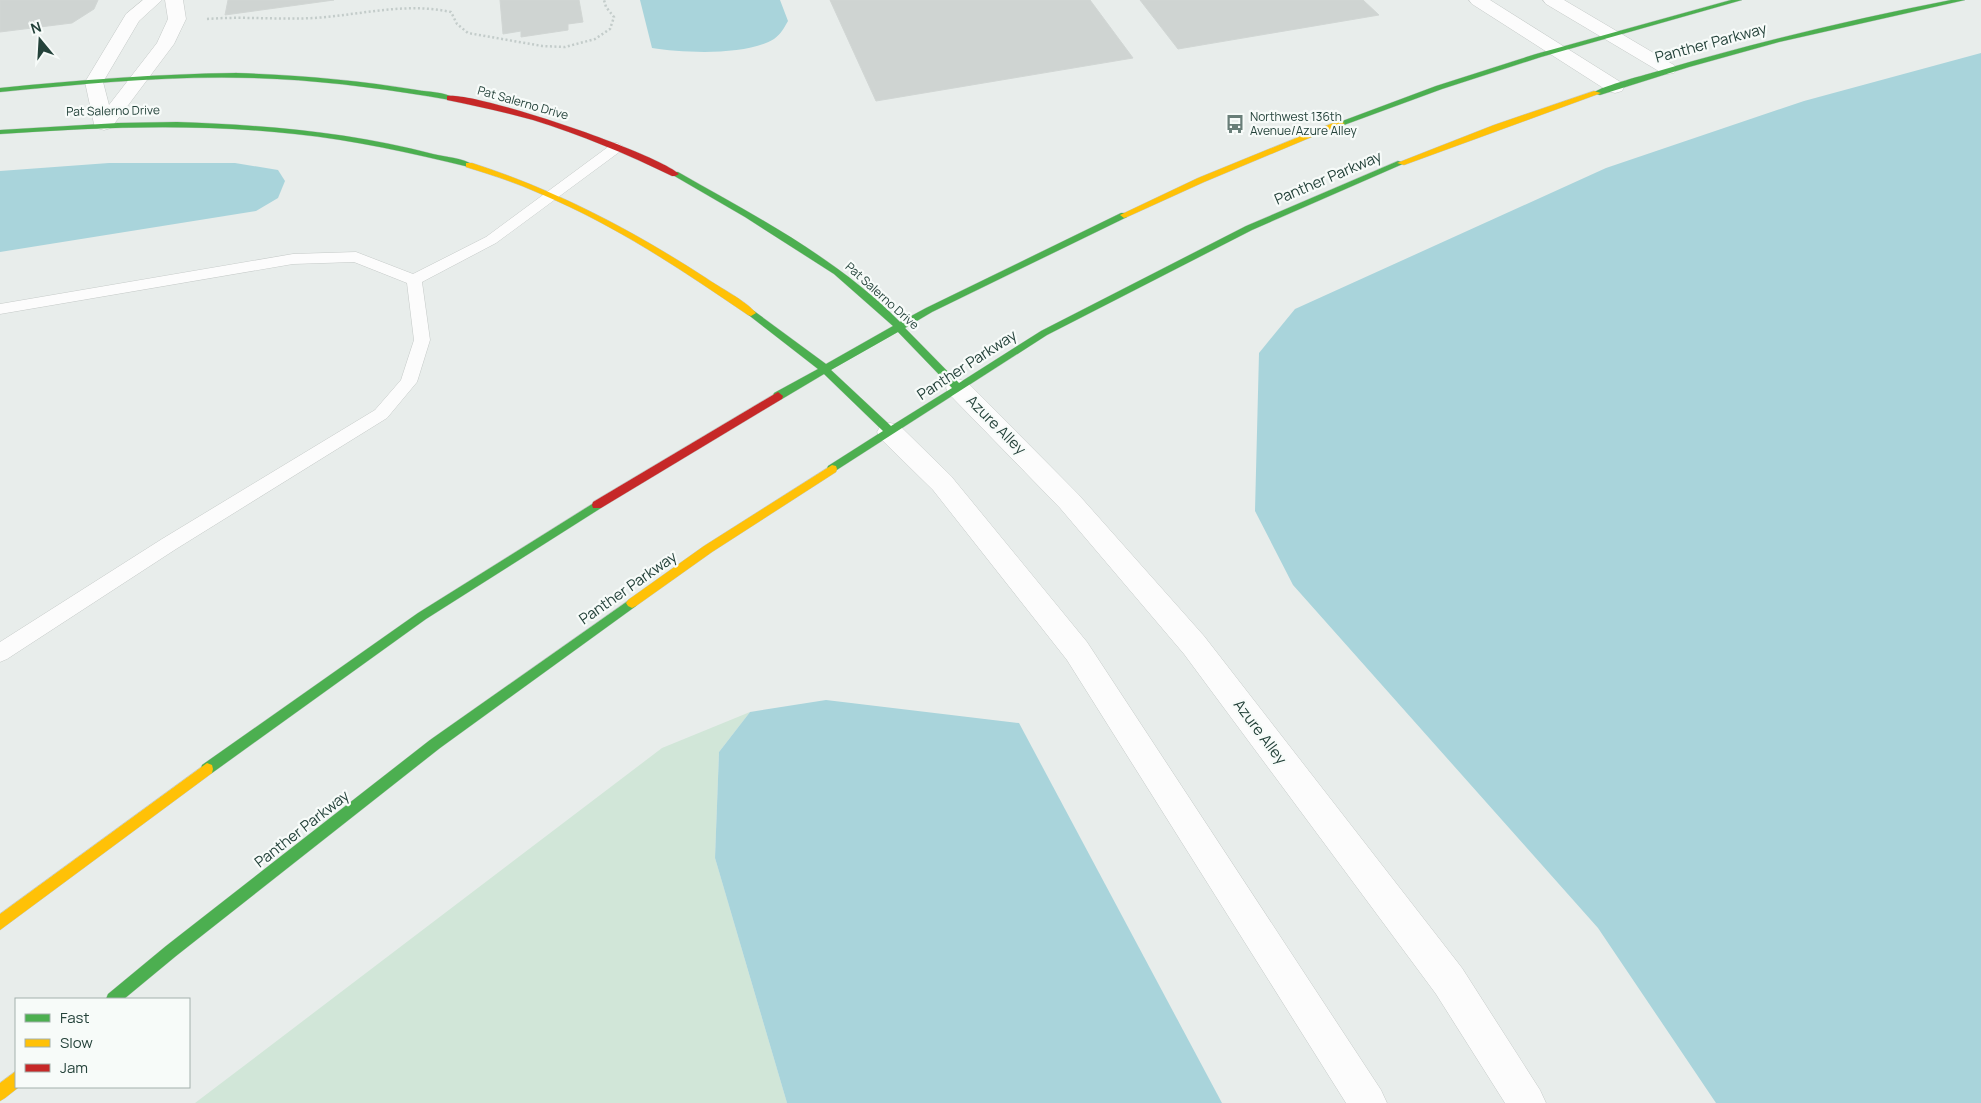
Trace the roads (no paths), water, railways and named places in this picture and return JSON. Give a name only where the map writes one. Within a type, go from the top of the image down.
[{"type":"main road","points":[[0,923],[146,813],[414,622],[628,484],[898,327],[1088,231],[1185,185],[1276,146],[1452,82],[1555,49],[1739,0]]},
{"type":"main road","name":"Panther Parkway","points":[[114,998],[171,951],[435,744],[708,550],[1044,333],[1249,228],[1393,166],[1497,127],[1668,69],[1864,18],[1962,0]]},
{"type":"main road","name":"Pat Salerno Drive","points":[[0,90],[140,78],[252,77],[354,84],[405,90],[454,98],[544,121],[617,147],[715,196],[796,244],[849,281],[958,388]]},
{"type":"main road","name":"Pat Salerno Drive","points":[[0,132],[104,124],[209,124],[338,136],[391,144],[464,162],[554,195],[638,237],[674,259],[772,327],[825,368],[890,432]]},
{"type":"main road","points":[[0,1093],[15,1081]]},
{"type":"street","points":[[104,124],[94,82],[132,18],[153,0]]},
{"type":"street","points":[[104,124],[159,54],[177,19],[174,0]]},
{"type":"street","points":[[1478,0],[1615,87]]},
{"type":"street","points":[[1552,0],[1668,69]]},
{"type":"street","name":"Azure Alley","points":[[958,388],[1069,501],[1194,645],[1449,981],[1527,1103]]},
{"type":"street","points":[[890,432],[942,483],[1077,651],[1368,1103]]},
{"type":"lane","points":[[0,309],[293,259],[356,257],[414,280],[491,240],[617,147]]},
{"type":"lane","points":[[0,653],[169,544],[381,414],[409,382],[422,340],[414,280]]},
{"type":"water","points":[[640,0],[780,0],[788,21],[774,39],[748,48],[732,51],[697,52],[652,48]]},
{"type":"water","points":[[1981,53],[1981,1103],[1716,1103],[1598,928],[1293,585],[1255,511],[1259,353],[1295,309],[1606,168],[1804,101]]},
{"type":"water","points":[[109,163],[235,163],[278,170],[285,181],[278,198],[256,211],[0,252],[0,171]]},
{"type":"water","points":[[826,700],[1019,723],[1222,1103],[787,1103],[715,858],[719,752],[750,712]]},
{"type":"place","name":"Northwest 136th Avenue/Azure Alley","points":[[1235,124]]}]
